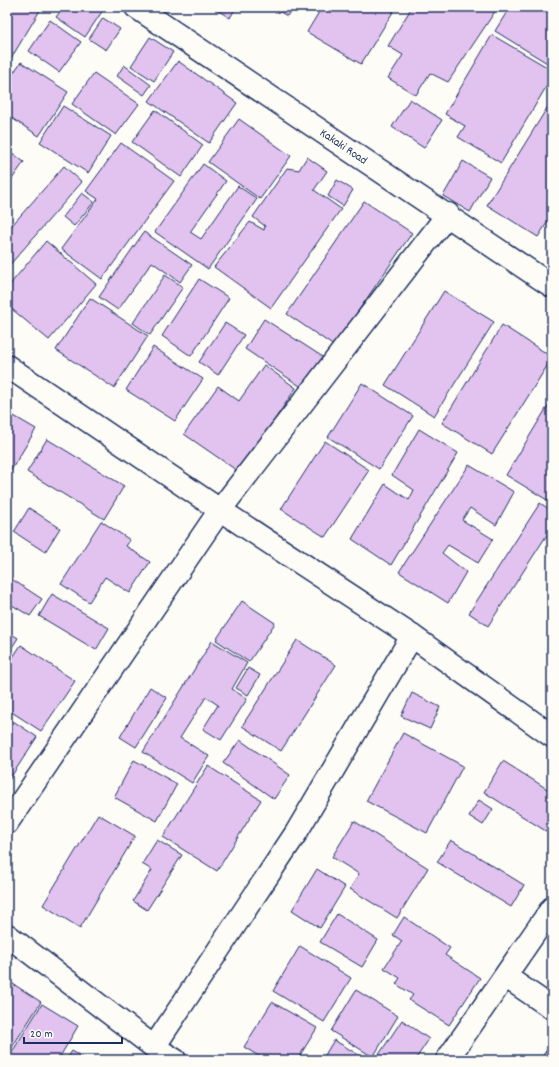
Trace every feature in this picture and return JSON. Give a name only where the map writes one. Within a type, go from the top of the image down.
[{"type":"street","name":"Kakaki Road","points":[[136,7],[448,214],[552,286]]},
{"type":"street","points":[[7,823],[220,510],[448,214]]},
{"type":"street","points":[[7,366],[220,510],[412,636],[552,736]]},
{"type":"street","points":[[154,1047],[296,833],[412,636]]},
{"type":"street","points":[[447,1060],[552,908]]},
{"type":"street","points":[[7,935],[154,1047],[175,1060]]},
{"type":"street","points":[[505,976],[552,1008]]},
{"type":"building","points":[[7,7],[42,7],[7,65]]},
{"type":"building","points":[[64,7],[98,7],[103,10],[85,37],[56,17]]},
{"type":"building","points":[[212,7],[236,7],[230,18]]},
{"type":"building","points":[[272,7],[293,7],[287,16]]},
{"type":"building","points":[[322,7],[396,7],[361,64],[307,32]]},
{"type":"building","points":[[412,7],[498,7],[448,82],[430,73],[416,95],[388,78],[403,55],[388,46]]},
{"type":"building","points":[[510,7],[552,7],[552,66],[495,31]]},
{"type":"building","points":[[103,18],[120,29],[106,50],[89,39]]},
{"type":"building","points":[[50,20],[81,42],[59,72],[29,51]]},
{"type":"building","points":[[492,35],[552,70],[552,77],[501,163],[458,137],[465,126],[445,114]]},
{"type":"building","points":[[150,37],[173,52],[154,81],[131,66]]},
{"type":"building","points":[[178,61],[237,103],[209,143],[149,101]]},
{"type":"building","points":[[21,62],[68,92],[39,136],[7,115],[7,82]]},
{"type":"building","points":[[124,65],[151,85],[144,95],[117,76]]},
{"type":"building","points":[[94,73],[139,104],[116,135],[72,104]]},
{"type":"building","points":[[410,99],[442,120],[424,148],[392,127]]},
{"type":"building","points":[[552,100],[552,215],[538,237],[487,205]]},
{"type":"building","points":[[63,106],[111,136],[88,173],[40,142]]},
{"type":"building","points":[[155,110],[203,145],[181,177],[132,142]]},
{"type":"building","points":[[239,119],[291,156],[260,199],[208,162]]},
{"type":"building","points":[[121,143],[174,181],[102,279],[61,249],[98,199],[86,191]]},
{"type":"building","points":[[7,149],[24,162],[7,186]]},
{"type":"building","points":[[307,157],[327,171],[314,190],[341,209],[271,308],[214,267],[250,222],[264,230],[265,226],[253,217],[287,168],[299,170]]},
{"type":"building","points":[[463,161],[490,177],[470,212],[443,196]]},
{"type":"building","points":[[203,164],[226,181],[190,232],[201,239],[238,186],[257,199],[208,269],[155,232]]},
{"type":"building","points":[[64,166],[82,182],[7,268],[7,231]]},
{"type":"building","points":[[337,180],[353,190],[343,206],[328,196]]},
{"type":"building","points":[[82,193],[94,202],[74,226],[63,217]]},
{"type":"building","points":[[364,201],[412,233],[334,346],[287,314]]},
{"type":"building","points":[[144,232],[192,265],[180,282],[152,262],[118,310],[99,297]]},
{"type":"building","points":[[46,241],[96,284],[49,340],[7,305],[7,288]]},
{"type":"building","points":[[165,275],[183,287],[150,335],[133,323]]},
{"type":"building","points":[[199,279],[229,298],[191,356],[162,336]]},
{"type":"building","points":[[444,291],[494,322],[434,416],[385,385]]},
{"type":"building","points":[[90,298],[148,336],[114,388],[56,350]]},
{"type":"building","points":[[264,319],[323,357],[303,388],[245,349]]},
{"type":"building","points":[[225,323],[244,335],[218,375],[199,362]]},
{"type":"building","points":[[502,325],[552,358],[492,454],[442,423]]},
{"type":"building","points":[[153,347],[203,379],[175,421],[126,390]]},
{"type":"building","points":[[264,365],[296,388],[239,472],[184,434],[218,386],[239,401]]},
{"type":"building","points":[[362,383],[413,416],[379,469],[328,437]]},
{"type":"building","points":[[552,399],[552,503],[506,475]]},
{"type":"building","points":[[7,412],[36,429],[7,477]]},
{"type":"building","points":[[419,429],[458,453],[391,565],[352,539],[385,484],[409,500],[414,490],[392,475]]},
{"type":"building","points":[[47,439],[124,486],[104,519],[27,472]]},
{"type":"building","points":[[325,441],[369,470],[325,537],[281,509]]},
{"type":"building","points":[[469,465],[514,492],[496,525],[470,508],[462,520],[493,539],[478,563],[448,545],[442,553],[466,572],[448,603],[399,572]]},
{"type":"building","points":[[540,503],[552,511],[552,527],[488,626],[469,613]]},
{"type":"building","points":[[29,508],[60,528],[45,552],[14,532]]},
{"type":"building","points":[[101,521],[130,540],[126,546],[150,562],[130,593],[105,577],[89,602],[61,584]]},
{"type":"building","points":[[7,576],[42,599],[30,616],[7,602]]},
{"type":"building","points":[[52,594],[109,628],[96,650],[39,616]]},
{"type":"building","points":[[242,601],[275,623],[249,662],[216,640]]},
{"type":"building","points":[[7,631],[18,638],[7,655]]},
{"type":"building","points":[[297,640],[336,665],[281,751],[242,726]]},
{"type":"building","points":[[212,641],[247,663],[232,689],[247,699],[221,740],[203,729],[218,705],[206,697],[180,738],[209,756],[192,783],[143,752]]},
{"type":"building","points":[[21,645],[75,681],[41,731],[7,709],[7,666]]},
{"type":"building","points":[[248,668],[260,675],[248,695],[236,688]]},
{"type":"building","points":[[150,687],[167,698],[136,747],[120,737]]},
{"type":"building","points":[[412,693],[440,707],[430,729],[401,716]]},
{"type":"building","points":[[7,717],[37,737],[7,783]]},
{"type":"building","points":[[403,733],[463,766],[427,833],[366,801]]},
{"type":"building","points":[[240,740],[290,775],[274,799],[223,763]]},
{"type":"building","points":[[134,760],[177,784],[157,821],[114,797]]},
{"type":"building","points":[[503,761],[552,792],[552,835],[484,792]]},
{"type":"building","points":[[208,766],[261,800],[217,871],[163,837]]},
{"type":"building","points":[[479,800],[493,809],[483,825],[469,816]]},
{"type":"building","points":[[98,814],[135,836],[80,928],[43,905]]},
{"type":"building","points":[[354,821],[428,868],[397,918],[350,889],[359,874],[332,857]]},
{"type":"building","points":[[157,840],[182,855],[147,910],[133,901],[152,870],[142,864]]},
{"type":"building","points":[[451,840],[524,885],[511,907],[437,862]]},
{"type":"building","points":[[317,869],[345,887],[320,928],[292,910]]},
{"type":"building","points":[[337,914],[378,940],[362,967],[320,942]]},
{"type":"building","points":[[404,917],[450,948],[445,955],[480,978],[449,1025],[409,1000],[413,995],[396,984],[400,978],[384,968],[402,941],[393,935]]},
{"type":"building","points":[[300,946],[351,978],[324,1022],[273,991]]},
{"type":"building","points":[[7,980],[41,1002],[7,1055]]},
{"type":"building","points":[[356,990],[398,1016],[373,1057],[331,1031]]},
{"type":"building","points":[[272,1002],[317,1028],[297,1060],[265,1060],[244,1047]]},
{"type":"building","points":[[42,1004],[78,1026],[58,1060],[13,1060],[9,1057]]},
{"type":"building","points":[[402,1020],[429,1039],[415,1060],[383,1060],[378,1056]]},
{"type":"building","points":[[334,1040],[367,1060],[322,1060]]},
{"type":"building","points":[[548,1048],[552,1050],[552,1060],[540,1060]]},
{"type":"building","points":[[72,1051],[87,1060],[66,1060]]}]
